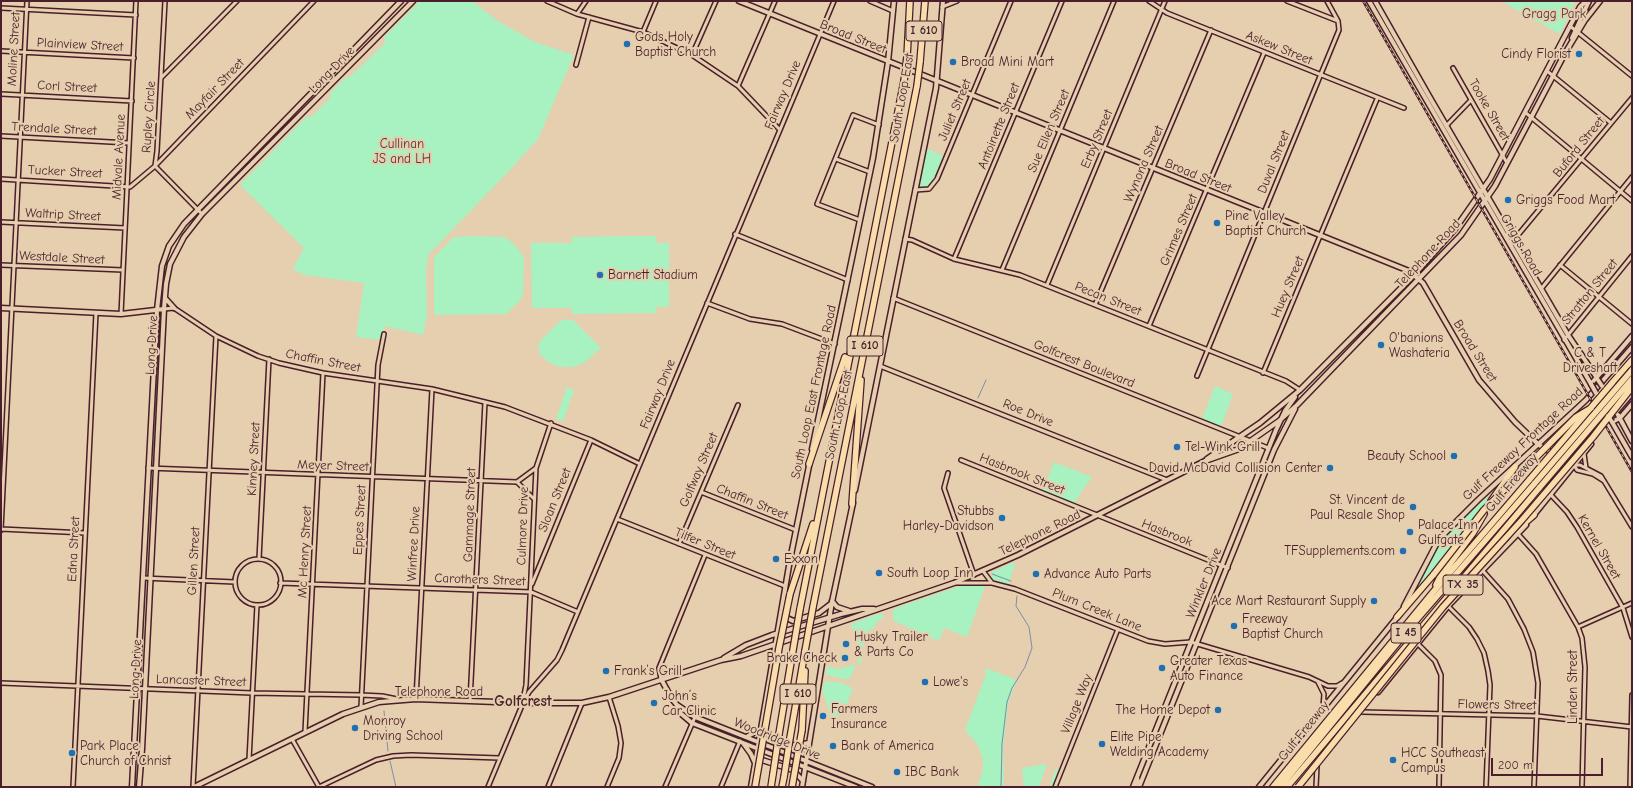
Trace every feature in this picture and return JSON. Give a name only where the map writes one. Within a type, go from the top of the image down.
[{"type":"highway","name":"South Loop East","points":[[771,787],[792,656],[820,503],[904,81],[910,1]]},
{"type":"highway","name":"South Loop East","points":[[782,787],[813,607],[917,86],[925,1]]},
{"type":"highway","points":[[809,464],[852,338]]},
{"type":"highway","name":"Gulf Freeway","points":[[1287,787],[1474,564],[1591,408],[1632,360]]},
{"type":"highway","points":[[852,504],[862,364]]},
{"type":"highway","name":"Gulf Freeway","points":[[1280,787],[1404,636],[1632,370]]},
{"type":"highway","name":"Gulf Freeway","points":[[1273,787],[1434,591],[1632,379]]},
{"type":"highway","name":"TX 35","points":[[1300,787],[1443,607],[1536,503],[1632,387]]},
{"type":"highway","points":[[1397,617],[1434,574],[1484,510],[1576,417],[1591,408]]},
{"type":"highway","points":[[1434,591],[1440,577],[1473,533],[1501,486],[1515,467]]},
{"type":"highway","points":[[755,787],[790,594],[820,503]]},
{"type":"highway","points":[[1474,564],[1484,559],[1534,515]]},
{"type":"highway","points":[[792,787],[802,730],[805,651]]},
{"type":"main road","name":"Long Drive","points":[[139,787],[164,309],[167,274],[173,256],[184,237],[202,214],[413,1]]},
{"type":"main road","name":"Broad Street","points":[[739,1],[937,82],[1394,264],[1414,275],[1423,283],[1478,380],[1515,422],[1539,445],[1574,465]]},
{"type":"main road","name":"South Loop East Frontage Road","points":[[751,787],[785,586],[879,125],[888,62],[894,1]]},
{"type":"main road","points":[[802,787],[832,602],[937,82],[942,1]]},
{"type":"main road","name":"Griggs Road","points":[[1369,1],[1632,457]]},
{"type":"main road","name":"Griggs Road","points":[[1375,1],[1568,335],[1602,386],[1632,442]]},
{"type":"main road","points":[[1580,7],[1583,1]]},
{"type":"main road","name":"Telephone Road","points":[[1205,461],[1260,423],[1300,390],[1414,275],[1456,229],[1484,190],[1526,113],[1580,7],[1586,1]]},
{"type":"main road","points":[[1577,31],[1589,1]]},
{"type":"main road","name":"Telephone Road","points":[[194,787],[305,732],[361,707],[379,702],[416,699],[523,703],[582,703],[609,697],[720,660],[741,656],[974,575],[1098,516],[1205,461],[1239,449],[1279,421],[1297,405],[1461,235],[1485,202],[1508,162],[1577,31],[1600,1]]},
{"type":"main road","name":"Long Drive","points":[[132,787],[157,310],[160,274],[166,254],[184,224],[197,210],[400,2]]},
{"type":"main road","points":[[400,2],[405,9]]},
{"type":"main road","points":[[363,41],[368,46]]},
{"type":"main road","points":[[330,74],[335,80]]},
{"type":"main road","points":[[294,111],[300,116]]},
{"type":"main road","points":[[262,143],[268,149]]},
{"type":"main road","points":[[231,174],[235,181]]},
{"type":"main road","points":[[166,254],[173,256]]},
{"type":"main road","points":[[165,298],[174,308]]},
{"type":"main road","points":[[1,308],[121,314],[164,309]]},
{"type":"main road","points":[[1591,384],[1597,379],[1632,336]]},
{"type":"main road","name":"Gulf Freeway Frontage Road","points":[[1259,787],[1397,617],[1439,539],[1478,500],[1586,400],[1632,347]]},
{"type":"main road","points":[[153,382],[160,383]]},
{"type":"main road","name":"Winkler Drive","points":[[1134,787],[1136,778],[1279,421],[1300,390]]},
{"type":"main road","points":[[1300,787],[1448,606],[1518,534],[1632,393]]},
{"type":"main road","points":[[1612,422],[1632,404]]},
{"type":"main road","name":"Winkler Drive","points":[[1140,787],[1274,450],[1297,405]]},
{"type":"main road","points":[[1268,448],[1274,450]]},
{"type":"main road","points":[[1253,486],[1259,488]]},
{"type":"main road","points":[[146,506],[154,507]]},
{"type":"main road","points":[[1238,523],[1244,526]]},
{"type":"main road","points":[[832,602],[835,606],[842,610],[853,611]]},
{"type":"main road","points":[[781,612],[786,619],[793,621],[823,611],[832,602]]},
{"type":"main road","name":"Telephone Road","points":[[720,660],[746,644],[853,611],[878,609]]},
{"type":"main road","points":[[140,633],[148,633]]},
{"type":"main road","name":"Woodridge Drive","points":[[661,679],[677,705],[695,717],[759,741],[872,787]]},
{"type":"main road","name":"Woodridge Drive","points":[[677,705],[678,712],[692,723],[856,787]]},
{"type":"main road","points":[[1166,706],[1171,708]]},
{"type":"main road","points":[[746,736],[754,735],[761,728],[774,740],[796,746],[808,743]]},
{"type":"main road","points":[[741,742],[752,754],[755,763],[762,760],[793,770],[803,781]]},
{"type":"main road","points":[[134,749],[142,749]]},
{"type":"main road","points":[[1147,751],[1153,754]]},
{"type":"street","name":"Moline Street","points":[[1,529],[27,1]]},
{"type":"street","name":"Midvale Avenue","points":[[121,314],[136,1]]},
{"type":"street","name":"Rupley Circle","points":[[165,1],[158,151],[155,166],[202,214]]},
{"type":"street","points":[[161,78],[237,1]]},
{"type":"street","name":"Mayfair Street","points":[[127,187],[155,166],[314,1]]},
{"type":"street","points":[[547,1],[577,14],[643,32],[692,55],[738,86],[780,130]]},
{"type":"street","points":[[577,14],[586,1]]},
{"type":"street","points":[[643,32],[656,1]]},
{"type":"street","points":[[692,55],[716,1]]},
{"type":"street","points":[[738,86],[775,1]]},
{"type":"street","name":"Fairway Drive","points":[[488,787],[523,703],[529,692],[557,660],[834,1]]},
{"type":"street","points":[[870,1],[893,11]]},
{"type":"street","points":[[942,7],[958,1]]},
{"type":"street","name":"Juliet Street","points":[[915,190],[929,188],[935,183],[1011,1]]},
{"type":"street","name":"Antoinette Street","points":[[954,259],[1062,1]]},
{"type":"street","name":"Sue Ellen Street","points":[[1002,270],[1114,1]]},
{"type":"street","name":"Askew Street","points":[[1149,1],[1162,9],[1264,53],[1377,99],[1404,108]]},
{"type":"street","name":"Erby Street","points":[[1047,285],[1165,1]]},
{"type":"street","points":[[1287,1],[1338,21]]},
{"type":"street","points":[[1327,1],[1338,21]]},
{"type":"street","points":[[1,8],[136,15]]},
{"type":"street","points":[[576,66],[589,17]]},
{"type":"street","name":"Duval Street","points":[[1197,376],[1339,30],[1338,21]]},
{"type":"street","points":[[1570,26],[1632,76]]},
{"type":"street","name":"Wynona Street","points":[[1096,305],[1211,30]]},
{"type":"street","name":"Plainview Street","points":[[1,51],[134,58]]},
{"type":"street","name":"Grimes Street","points":[[1149,326],[1264,53]]},
{"type":"street","name":"Tooke Street","points":[[1452,68],[1508,162]]},
{"type":"street","points":[[1547,71],[1611,123]]},
{"type":"street","name":"Corl Street","points":[[1,94],[132,101]]},
{"type":"street","name":"Buford Street","points":[[1510,244],[1632,98]]},
{"type":"street","name":"Huey Street","points":[[1263,373],[1377,99]]},
{"type":"street","points":[[1442,129],[1471,100]]},
{"type":"street","points":[[1526,113],[1531,119],[1632,201]]},
{"type":"street","points":[[860,220],[817,204],[853,115],[879,125]]},
{"type":"street","name":"Trendale Street","points":[[1,136],[130,143]]},
{"type":"street","points":[[836,159],[870,172]]},
{"type":"street","points":[[1537,293],[1632,177]]},
{"type":"street","name":"Tucker Street","points":[[1,179],[127,187]]},
{"type":"street","name":"Waltrip Street","points":[[1,222],[125,228]]},
{"type":"street","points":[[735,234],[848,280]]},
{"type":"street","name":"Pecan Street","points":[[905,239],[912,240],[954,259],[1002,270],[1047,285],[1286,381],[1300,390]]},
{"type":"street","name":"Stratton Street","points":[[1564,340],[1632,256]]},
{"type":"street","name":"Westdale Street","points":[[1,265],[123,270]]},
{"type":"street","points":[[1560,265],[1632,324]]},
{"type":"street","name":"Golfcrest Boulevard","points":[[893,298],[1268,448]]},
{"type":"street","points":[[707,302],[750,319],[782,324],[835,344]]},
{"type":"street","points":[[164,309],[174,308]]},
{"type":"street","name":"Chaffin Street","points":[[174,308],[216,336],[269,359],[323,373],[432,389],[485,402],[551,423],[591,440],[640,464]]},
{"type":"street","name":"Edna Street","points":[[73,787],[96,313]]},
{"type":"street","name":"Eppes Street","points":[[361,707],[377,381],[384,334]]},
{"type":"street","name":"Gillen Street","points":[[194,787],[216,336]]},
{"type":"street","name":"Kinney Street","points":[[259,559],[269,359]]},
{"type":"street","name":"Roe Drive","points":[[880,366],[1167,480]]},
{"type":"street","name":"Mc Henry Street","points":[[305,732],[323,373]]},
{"type":"street","name":"Winfree Drive","points":[[416,699],[432,389]]},
{"type":"street","name":"Gammage Street","points":[[470,701],[477,590],[485,402]]},
{"type":"street","name":"Golfway Street","points":[[679,544],[738,405]]},
{"type":"street","name":"Culmore Drive","points":[[523,703],[526,685],[536,468],[551,423]]},
{"type":"street","name":"Sloan Street","points":[[530,592],[591,440]]},
{"type":"street","points":[[1584,452],[1586,468]]},
{"type":"street","name":"Hasbrook Street","points":[[961,460],[1098,516]]},
{"type":"street","points":[[1574,465],[1586,468],[1601,476],[1632,527]]},
{"type":"street","points":[[1574,465],[1577,470],[1593,474],[1606,482]]},
{"type":"street","name":"Meyer Street","points":[[148,468],[517,482]]},
{"type":"street","points":[[535,499],[517,482],[536,468]]},
{"type":"street","points":[[948,473],[944,488],[974,575]]},
{"type":"street","name":"Chaffin Street","points":[[701,492],[796,530]]},
{"type":"street","name":"Kernel Street","points":[[1551,494],[1567,512],[1577,527],[1623,608],[1632,637]]},
{"type":"street","name":"Hasbrook","points":[[1098,516],[1228,568]]},
{"type":"street","name":"Tilfer Street","points":[[617,519],[785,586]]},
{"type":"street","points":[[1,529],[86,533]]},
{"type":"street","name":"Linden Street","points":[[1518,534],[1536,554],[1578,627],[1582,638],[1585,658],[1582,787]]},
{"type":"street","points":[[661,679],[659,668],[705,555]]},
{"type":"street","points":[[259,559],[269,562],[275,568],[279,575],[280,583],[279,590],[273,598],[264,604],[257,605],[241,598],[236,589],[235,582],[236,575],[242,565],[252,560],[259,559]]},
{"type":"street","points":[[983,571],[992,583]]},
{"type":"street","points":[[1483,571],[1508,599],[1530,641],[1537,672],[1534,787]]},
{"type":"street","points":[[143,578],[235,582]]},
{"type":"street","name":"Carothers Street","points":[[280,583],[530,592],[578,612]]},
{"type":"street","name":"Plum Creek Lane","points":[[954,583],[992,583],[1015,589],[1156,643],[1191,642],[1197,644]]},
{"type":"street","points":[[1578,627],[1632,603]]},
{"type":"street","points":[[249,760],[257,605]]},
{"type":"street","points":[[1448,606],[1469,627],[1484,653],[1490,685],[1486,787]]},
{"type":"street","name":"Village Way","points":[[1055,787],[1118,629]]},
{"type":"street","points":[[1197,644],[1315,679],[1331,686],[1339,685],[1344,682]]},
{"type":"street","points":[[1418,644],[1431,656],[1438,666],[1442,683],[1439,787]]},
{"type":"street","points":[[1315,679],[1324,694],[1324,707]]},
{"type":"street","name":"Lancaster Street","points":[[1,683],[306,695],[361,695],[382,696],[399,700]]},
{"type":"street","points":[[1630,787],[1632,695]]},
{"type":"street","points":[[607,787],[619,758],[621,743],[618,726],[609,697]]},
{"type":"street","points":[[548,787],[582,703]]},
{"type":"street","name":"Flowers Street","points":[[1362,712],[1537,716],[1632,727]]},
{"type":"street","points":[[665,787],[695,717]]},
{"type":"street","points":[[292,739],[319,787],[376,760],[393,756],[411,755],[500,758]]},
{"type":"street","points":[[721,787],[741,742]]},
{"type":"street","points":[[1316,787],[1318,766]]},
{"type":"green space","name":"Cullinan JS and LH","points":[[420,1],[472,1],[498,21],[535,42],[574,55],[538,139],[428,255],[426,273],[427,315],[423,335],[385,326],[381,340],[356,337],[364,283],[304,275],[293,269],[304,248],[240,185],[306,117],[311,117],[330,98],[331,92],[345,78],[351,76],[385,43],[384,37]]},
{"type":"green space","name":"Gragg Park","points":[[1501,1],[1575,1],[1560,34]]},
{"type":"green space","points":[[926,148],[943,156],[933,181],[930,185],[923,188],[918,186]]},
{"type":"green space","name":"Barnett Stadium","points":[[656,236],[656,243],[669,243],[669,307],[656,307],[656,313],[572,314],[572,308],[532,308],[531,243],[572,243],[572,237]]},
{"type":"green space","points":[[454,237],[505,237],[516,246],[524,258],[523,295],[519,302],[506,314],[434,315],[434,257]]},
{"type":"green space","points":[[561,320],[573,320],[601,348],[584,363],[573,367],[560,367],[548,362],[539,353],[539,342]]},
{"type":"green space","points":[[1215,386],[1233,394],[1221,427],[1202,419]]},
{"type":"green space","points":[[567,387],[574,390],[563,421],[556,419]]},
{"type":"green space","points":[[1054,462],[1092,477],[1074,503],[1043,491]]},
{"type":"green space","points":[[1487,497],[1488,499],[1482,509],[1420,588],[1418,587],[1441,540],[1452,527]]},
{"type":"green space","points":[[1014,562],[1015,566],[1008,584],[991,579],[992,572]]},
{"type":"green space","points":[[970,585],[985,586],[967,637],[944,628],[939,641],[894,621],[892,613],[895,608],[957,587]]},
{"type":"green space","points":[[877,614],[882,614],[884,617],[877,622],[873,630],[870,628],[861,652],[864,653],[860,665],[856,664],[849,680],[826,675],[826,667],[840,669],[859,663],[857,655],[861,653],[851,624]]},
{"type":"green space","points":[[985,668],[1017,680],[1008,703],[1003,750],[1004,787],[983,787],[978,785],[983,769],[983,759],[977,744],[965,730],[986,674]]},
{"type":"green space","points":[[825,681],[841,683],[853,688],[847,704],[843,703],[835,724],[838,726],[839,731],[830,727],[832,720],[822,689]]},
{"type":"green space","points":[[1047,764],[1039,787],[1024,787],[1022,768]]},
{"type":"green space","points":[[1056,768],[1058,769],[1052,787],[1049,787]]},
{"type":"waterway","points":[[978,398],[986,380]]},
{"type":"waterway","points":[[992,574],[1011,581]]},
{"type":"waterway","points":[[1001,787],[1002,744],[1007,702],[1012,688],[1025,667],[1032,648],[1029,627],[1016,606],[1017,596]]},
{"type":"waterway","points":[[384,711],[388,751]]},
{"type":"waterway","points":[[390,761],[396,787]]},
{"type":"railway","points":[[1363,1],[1632,472]]},
{"type":"place","name":"Gods Holy Baptist Church","points":[[627,44]]},
{"type":"place","name":"Cindy Florist","points":[[1579,54]]},
{"type":"place","name":"Broad Mini Mart","points":[[953,62]]},
{"type":"place","name":"Griggs Food Mart","points":[[1508,200]]},
{"type":"place","name":"Pine Valley Baptist Church","points":[[1217,223]]},
{"type":"place","name":"Barnett Stadium","points":[[600,275]]},
{"type":"place","name":"C & T Driveshaft","points":[[1590,339]]},
{"type":"place","name":"O'banions Washateria","points":[[1381,345]]},
{"type":"place","name":"Tel-Wink Grill","points":[[1177,447]]},
{"type":"place","name":"Beauty School","points":[[1454,456]]},
{"type":"place","name":"David McDavid Collision Center","points":[[1330,468]]},
{"type":"place","name":"St. Vincent de Paul Resale Shop","points":[[1413,507]]},
{"type":"place","name":"Stubbs Harley-Davidson","points":[[1002,518]]},
{"type":"place","name":"Palace Inn Gulfgate","points":[[1410,532]]},
{"type":"place","name":"TFSupplements.com","points":[[1403,551]]},
{"type":"place","name":"Exxon","points":[[776,559]]},
{"type":"place","name":"South Loop Inn","points":[[879,573]]},
{"type":"place","name":"Advance Auto Parts","points":[[1036,574]]},
{"type":"place","name":"Ace Mart Restaurant Supply","points":[[1374,601]]},
{"type":"place","name":"Freeway Baptist Church","points":[[1234,626]]},
{"type":"place","name":"Husky Trailer & Parts Co","points":[[846,644]]},
{"type":"place","name":"Brake Check","points":[[845,658]]},
{"type":"place","name":"Greater Texas Auto Finance","points":[[1162,668]]},
{"type":"place","name":"Frank’s Grill","points":[[606,671]]},
{"type":"place","name":"Lowe's","points":[[925,682]]},
{"type":"place","name":"John’s Car Clinic","points":[[654,703]]},
{"type":"place","name":"The Home Depot","points":[[1218,710]]},
{"type":"place","name":"Farmers Insurance","points":[[823,716]]},
{"type":"place","name":"Monroy Driving School","points":[[355,728]]},
{"type":"place","name":"Elite Pipe Welding Academy","points":[[1102,744]]},
{"type":"place","name":"Bank of America","points":[[833,746]]},
{"type":"place","name":"Park Place Church of Christ","points":[[72,753]]},
{"type":"place","name":"HCC Southeast Campus","points":[[1393,760]]},
{"type":"place","name":"IBC Bank","points":[[897,772]]},
{"type":"district","name":"Golfcrest","points":[[523,702]]}]
